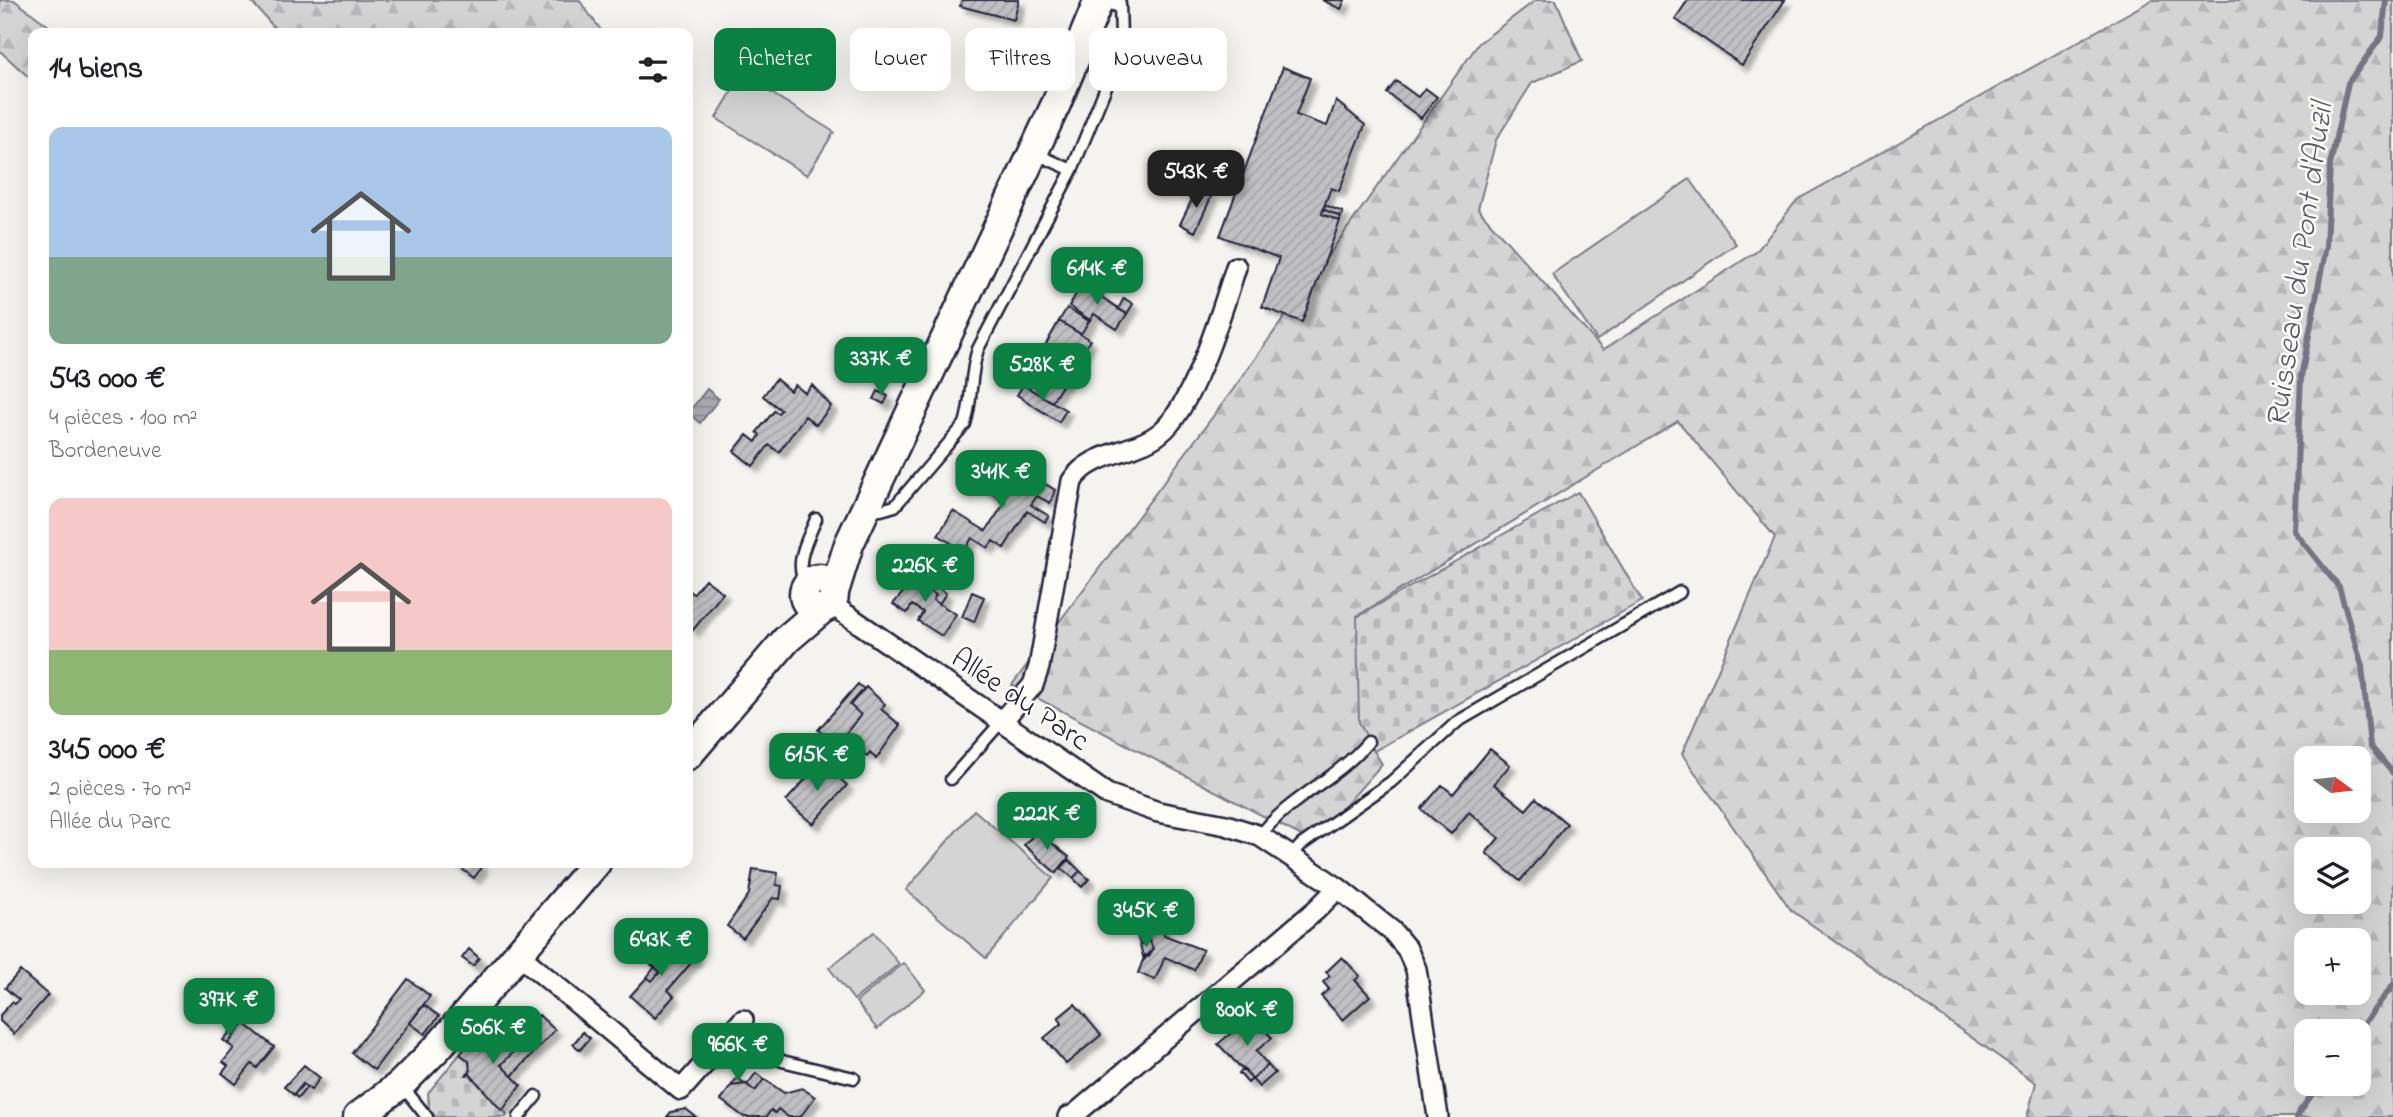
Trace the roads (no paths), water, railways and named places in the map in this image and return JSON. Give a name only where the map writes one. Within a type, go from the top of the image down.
[{"type":"street","points":[[693,749],[787,639],[819,594],[849,544],[1056,104],[1098,0]]},
{"type":"street","points":[[1056,104],[1090,51],[1115,0]]},
{"type":"street","points":[[1002,721],[1033,685],[1039,667],[1072,481],[1080,468],[1140,447],[1172,422],[1207,353],[1236,267]]},
{"type":"street","name":"Allée du Parc","points":[[819,594],[1119,799],[1158,813],[1226,825],[1260,836],[1338,888],[1392,931],[1407,949],[1422,993],[1438,1117]]},
{"type":"street","points":[[358,1117],[401,1084],[439,1046],[592,868]]},
{"type":"street","points":[[1068,1117],[1074,1115],[1295,928],[1338,888]]},
{"type":"street","points":[[517,954],[681,1090],[740,1023]]},
{"type":"lane","points":[[868,505],[881,510],[895,506],[965,424],[970,408],[970,374],[978,349],[1072,170],[1112,72],[1121,37],[1120,4],[1115,0]]},
{"type":"lane","points":[[1033,152],[1072,170]]},
{"type":"lane","points":[[816,520],[801,554],[802,577],[819,594]]},
{"type":"lane","points":[[1292,856],[1301,845],[1391,782],[1457,722],[1679,592]]},
{"type":"lane","points":[[951,779],[1002,721]]},
{"type":"lane","points":[[1260,836],[1275,817],[1349,765],[1368,742]]},
{"type":"lane","points":[[740,1023],[782,1061],[854,1078]]},
{"type":"lane","points":[[401,1084],[427,1117]]},
{"type":"lane","points":[[519,1117],[536,1096]]},
{"type":"waterway","name":"Ruisseau du Pont d'Auzil","points":[[2386,0],[2382,36],[2348,83],[2330,165],[2326,246],[2301,377],[2294,531],[2339,587],[2362,666],[2370,746],[2393,773]]},
{"type":"waterway","name":"Ruisseau du Pont d'Auzil","points":[[2367,1019],[2393,985]]},
{"type":"waterway","name":"Ruisseau du Pont d'Auzil","points":[[2296,1117],[2311,1096]]}]
